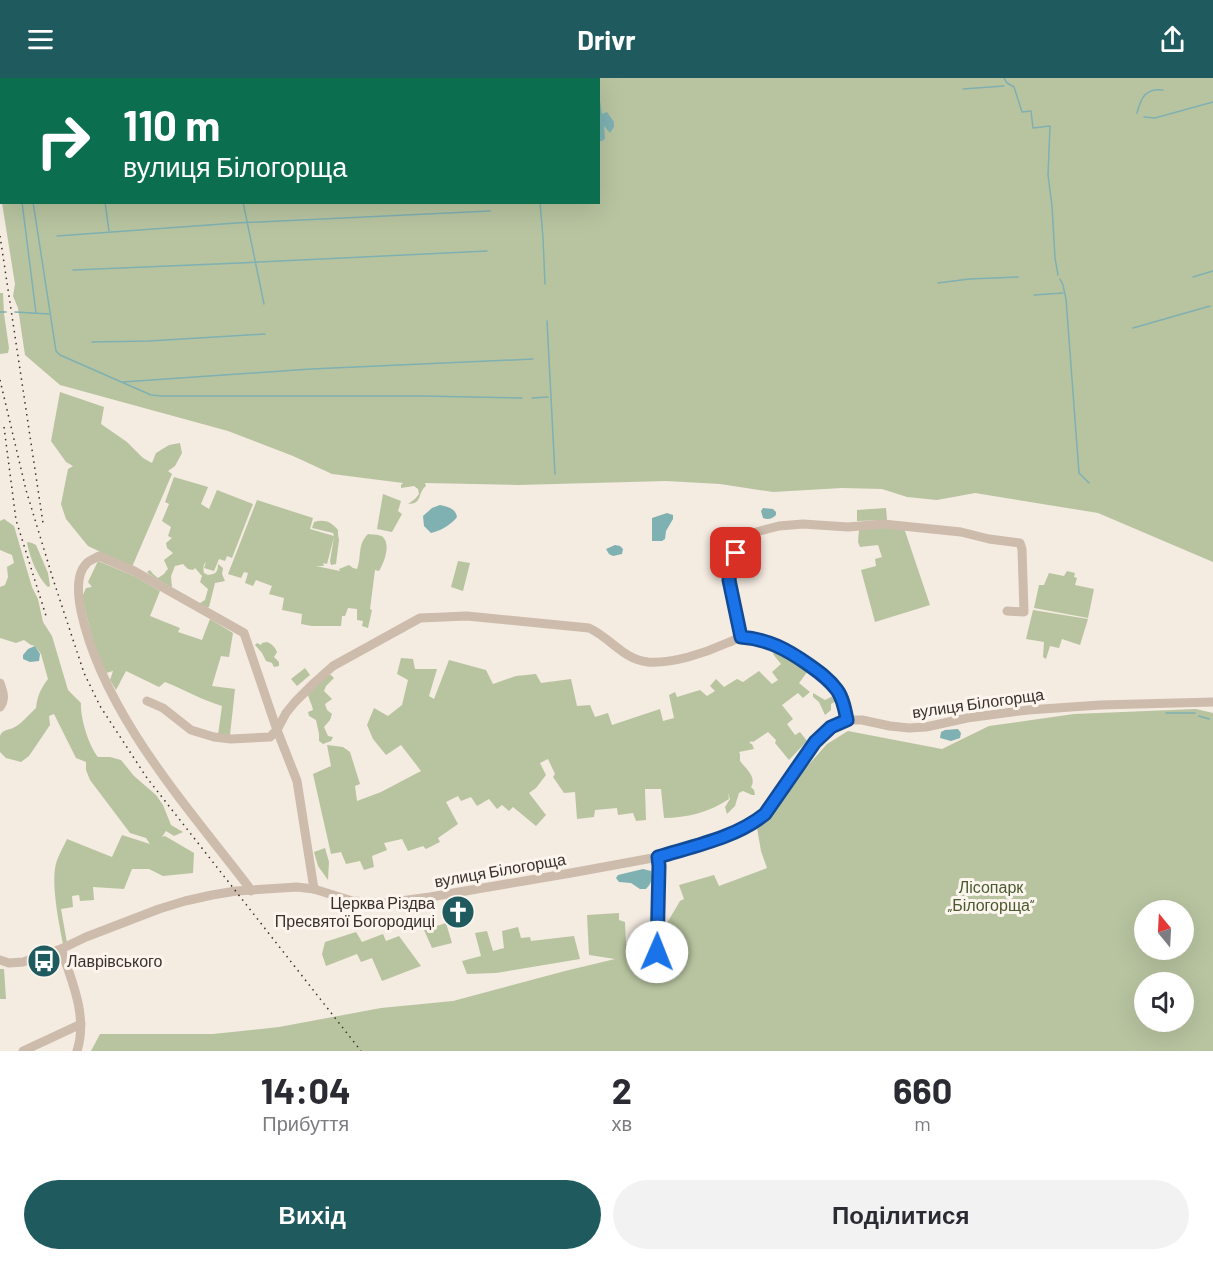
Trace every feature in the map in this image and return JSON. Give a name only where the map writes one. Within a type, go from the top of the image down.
[{"type":"street","points":[[741,637],[729,571],[736,553],[756,532],[779,526],[803,524],[848,527],[883,524],[961,532],[1020,543],[1024,612],[1007,611]]},
{"type":"street","points":[[251,891],[153,763],[131,728],[96,660],[86,633],[78,600],[78,590],[79,580],[87,562],[99,556],[134,571],[243,633],[297,780],[314,889]]},
{"type":"street","points":[[147,701],[163,708],[191,730],[231,738],[270,737],[295,702],[333,666],[420,618],[467,616],[589,628],[624,654],[645,662],[665,662],[696,655],[741,637],[757,639],[794,654],[825,677],[838,690],[847,720]]},
{"type":"street","points":[[0,683],[4,694],[0,707]]},
{"type":"street","name":"вулиця Білогорща","points":[[0,960],[9,963],[23,962],[167,906],[237,891],[297,887],[314,889],[352,901],[386,903],[527,881],[658,857],[730,834],[755,822],[765,814],[815,742],[831,727],[847,720],[862,720],[909,728],[1028,710],[1213,702]]},
{"type":"street","points":[[657,966],[658,857]]},
{"type":"street","points":[[61,949],[80,1011],[81,1024],[77,1051]]},
{"type":"street","points":[[22,1051],[81,1024]]},
{"type":"green space","points":[[600,78],[1213,78],[1213,562],[1098,513],[975,493],[937,500],[907,497],[882,489],[842,488],[773,492],[720,484],[666,481],[518,485],[425,483],[426,486],[418,500],[413,504],[408,504],[419,494],[418,489],[414,486],[401,488],[403,483],[332,474],[228,431],[60,385],[25,355],[18,308],[13,296],[15,284],[2,204],[600,204]]},
{"type":"green space","points":[[0,293],[3,293],[9,348],[8,353],[0,354]]},
{"type":"green space","points":[[60,392],[104,407],[101,424],[152,463],[156,453],[169,445],[180,443],[182,453],[175,466],[168,471],[172,474],[132,567],[88,546],[66,519],[61,504],[68,469],[73,466],[66,462],[51,441]]},
{"type":"green space","points":[[174,477],[208,487],[201,504],[209,509],[217,490],[253,504],[232,558],[227,556],[225,561],[219,559],[214,571],[204,568],[206,562],[204,564],[203,569],[204,573],[208,575],[216,572],[218,564],[223,568],[222,574],[225,581],[215,583],[209,607],[204,608],[197,605],[205,600],[208,589],[200,582],[202,576],[195,568],[188,569],[183,564],[175,566],[171,576],[172,588],[147,572],[150,570],[158,578],[164,574],[168,569],[164,560],[173,553],[167,548],[166,543],[172,538],[168,536],[171,527],[162,521],[169,504],[165,502]]},
{"type":"green space","points":[[383,494],[401,501],[398,511],[402,514],[392,532],[377,529]]},
{"type":"green space","points":[[257,500],[313,518],[310,529],[334,536],[333,533],[312,528],[314,522],[325,521],[338,530],[336,564],[331,565],[330,561],[334,537],[327,564],[316,566],[340,571],[339,569],[349,565],[357,569],[361,546],[368,534],[383,537],[386,554],[379,571],[375,570],[370,609],[372,610],[368,628],[362,626],[363,621],[357,620],[357,609],[348,608],[345,616],[342,616],[341,626],[301,624],[302,614],[282,610],[284,598],[269,594],[272,586],[256,580],[253,586],[245,583],[248,573],[244,572],[241,578],[228,574]]},
{"type":"green space","points":[[886,508],[887,520],[857,521],[857,510]]},
{"type":"green space","points":[[4,519],[14,526],[32,587],[38,599],[43,622],[52,636],[68,690],[81,703],[88,739],[95,752],[98,757],[121,760],[134,776],[156,795],[171,825],[183,832],[174,836],[166,831],[162,837],[165,836],[194,853],[193,873],[163,876],[149,869],[132,869],[124,889],[93,887],[94,900],[80,901],[79,895],[72,896],[73,907],[61,909],[67,943],[63,944],[56,906],[54,877],[57,861],[67,839],[112,857],[122,835],[150,844],[146,838],[130,833],[90,780],[86,762],[76,758],[54,714],[49,716],[50,725],[29,756],[21,762],[6,758],[0,752],[1,734],[20,724],[36,708],[40,692],[48,679],[41,654],[35,646],[24,640],[16,643],[0,638],[0,587],[5,585],[8,577],[7,567],[14,563],[12,555],[0,550],[0,521]]},
{"type":"green space","points":[[882,527],[904,528],[930,605],[875,622],[861,570],[876,566],[875,559],[882,557],[878,545],[860,547],[858,542],[859,530]]},
{"type":"green space","points":[[27,542],[36,545],[48,573],[50,586],[48,587],[34,566]]},
{"type":"green space","points":[[98,561],[134,576],[160,591],[150,616],[180,628],[178,632],[202,640],[210,619],[233,633],[229,657],[221,656],[212,686],[235,689],[230,735],[218,735],[222,706],[165,682],[159,687],[126,671],[116,690],[110,680],[113,671],[106,673],[99,665],[82,597],[86,588],[92,587],[88,582]]},
{"type":"green space","points":[[458,561],[470,563],[463,591],[451,587]]},
{"type":"green space","points":[[1067,571],[1075,573],[1074,577],[1077,578],[1075,585],[1094,589],[1088,618],[1034,608],[1039,585],[1044,585],[1049,573],[1064,576]]},
{"type":"green space","points":[[1033,610],[1088,619],[1080,645],[1062,639],[1059,648],[1050,646],[1046,659],[1043,657],[1044,642],[1026,639]]},
{"type":"green space","points":[[267,642],[277,652],[274,657],[279,662],[279,666],[274,667],[272,663],[266,661],[255,645]]},
{"type":"green space","points":[[775,651],[787,656],[808,671],[799,683],[810,692],[803,698],[798,693],[782,705],[793,719],[787,724],[795,735],[800,732],[807,741],[789,760],[768,732],[749,743],[754,749],[739,752],[740,761],[752,776],[751,787],[755,795],[743,791],[739,793],[735,806],[727,814],[725,807],[730,799],[728,793],[729,799],[706,811],[681,817],[664,818],[661,789],[645,789],[646,820],[636,821],[633,813],[618,815],[617,808],[595,810],[594,817],[577,819],[575,792],[564,793],[553,777],[555,774],[548,759],[540,763],[546,775],[529,793],[546,815],[536,826],[513,807],[509,811],[502,805],[497,809],[489,799],[477,806],[471,797],[461,801],[458,796],[446,802],[458,824],[438,838],[440,842],[426,849],[423,846],[408,851],[402,839],[384,843],[387,850],[372,856],[374,867],[364,870],[360,861],[346,864],[341,852],[331,854],[313,774],[331,766],[327,745],[343,747],[350,752],[360,784],[355,786],[357,801],[381,792],[421,771],[401,745],[386,755],[373,739],[367,725],[374,708],[388,716],[402,705],[408,680],[397,674],[401,658],[413,659],[415,669],[437,669],[429,696],[434,699],[449,660],[486,670],[493,684],[516,676],[536,674],[541,683],[571,679],[577,706],[590,705],[595,717],[608,713],[612,725],[660,709],[663,721],[674,718],[669,695],[675,692],[677,697],[700,690],[707,696],[715,691],[710,686],[716,679],[724,687],[737,679],[743,682],[759,671],[772,684],[778,680],[772,672],[781,664],[773,654]]},
{"type":"green space","points":[[305,668],[310,675],[297,686],[291,679]]},
{"type":"green space","points":[[326,675],[334,678],[324,691],[332,699],[325,704],[327,710],[332,714],[324,727],[328,736],[333,737],[331,741],[323,744],[319,741],[316,720],[309,716],[308,712],[313,710],[308,695]]},
{"type":"green space","points":[[813,693],[825,700],[835,695],[837,698],[831,704],[831,710],[825,715],[819,702],[813,697]]},
{"type":"green space","name":"Лісопарк „Білогорща“","points":[[1196,709],[1213,713],[1213,1051],[91,1051],[100,1034],[213,1034],[279,1027],[381,1008],[453,1001],[615,959],[589,955],[587,915],[619,913],[619,920],[625,922],[626,944],[647,946],[647,952],[650,952],[680,901],[684,899],[679,885],[714,875],[719,886],[767,868],[757,828],[771,807],[827,744],[848,731],[942,749],[989,726],[1074,714]]},
{"type":"green space","points":[[325,848],[329,862],[328,880],[318,866],[314,852]]},
{"type":"green space","points":[[446,923],[452,943],[432,948],[424,930]]},
{"type":"green space","points":[[518,927],[521,938],[530,937],[531,941],[574,936],[580,959],[496,973],[467,974],[462,961],[481,956],[475,933],[487,931],[493,951],[504,948],[502,931]]},
{"type":"green space","points":[[356,932],[362,942],[383,934],[386,941],[399,936],[421,966],[382,981],[372,958],[361,962],[357,954],[326,966],[322,954],[325,942]]},
{"type":"green space","points":[[0,969],[4,969],[6,999],[0,999]]},
{"type":"water","points":[[600,101],[602,114],[607,112],[614,122],[610,133],[604,126],[605,139],[600,141]]},
{"type":"water","points":[[440,505],[453,510],[457,517],[452,523],[431,533],[424,526],[423,516],[432,508]]},
{"type":"water","points":[[763,508],[773,509],[776,515],[770,519],[763,518],[761,511]]},
{"type":"water","points":[[667,513],[673,515],[673,519],[666,531],[665,539],[652,541],[652,518]]},
{"type":"water","points":[[615,545],[623,549],[622,554],[613,556],[609,554],[606,549]]},
{"type":"water","points":[[35,646],[40,654],[39,661],[30,662],[23,659],[28,649]]},
{"type":"water","points":[[958,729],[961,733],[960,738],[951,741],[940,738],[941,732],[945,730]]},
{"type":"water","points":[[643,869],[651,871],[652,874],[646,889],[640,889],[631,883],[619,882],[616,878],[618,875]]},
{"type":"waterway","points":[[1004,78],[1014,87],[1022,112],[1031,111],[1033,128],[1050,126],[1048,175],[1058,275]]},
{"type":"waterway","points":[[963,89],[1004,86]]},
{"type":"waterway","points":[[1137,113],[1140,103],[1148,92],[1163,90]]},
{"type":"waterway","points":[[1144,117],[1155,118],[1213,102]]},
{"type":"waterway","points":[[22,204],[36,313]]},
{"type":"waterway","points":[[33,204],[56,351],[60,355],[151,395],[522,398]]},
{"type":"waterway","points":[[105,204],[109,231]]},
{"type":"waterway","points":[[243,204],[264,304]]},
{"type":"waterway","points":[[540,204],[545,284]]},
{"type":"waterway","points":[[57,236],[236,223],[490,211]]},
{"type":"waterway","points":[[73,270],[487,251]]},
{"type":"waterway","points":[[1193,277],[1213,271]]},
{"type":"waterway","points":[[938,283],[1018,277]]},
{"type":"waterway","points":[[1060,279],[1066,299],[1079,473],[1089,483]]},
{"type":"waterway","points":[[1034,295],[1063,293]]},
{"type":"waterway","points":[[1133,328],[1210,306]]},
{"type":"waterway","points":[[0,312],[6,312]]},
{"type":"waterway","points":[[15,312],[49,314]]},
{"type":"waterway","points":[[547,321],[555,474]]},
{"type":"waterway","points":[[92,342],[265,334]]},
{"type":"waterway","points":[[123,382],[311,369],[533,359]]},
{"type":"waterway","points":[[532,398],[548,397]]},
{"type":"waterway","points":[[1166,713],[1195,713]]},
{"type":"waterway","points":[[1199,716],[1209,719]]},
{"type":"waterway","points":[[775,808],[789,787]]},
{"type":"railway","points":[[0,236],[43,523]]},
{"type":"railway","points":[[0,380],[26,490],[53,579],[84,673],[100,706],[147,778],[361,1051]]},
{"type":"railway","points":[[4,427],[16,520],[47,619]]},
{"type":"place","name":"Церква Різдва Пресвятої Богородиці","points":[[458,912]]},
{"type":"place","name":"Лаврівського","points":[[44,961]]},
{"type":"route","points":[[657,952],[658,857],[730,834],[755,822],[765,814],[815,742],[831,727],[847,720],[838,690],[825,677],[779,646],[741,637],[729,580],[729,571],[736,553]]}]
